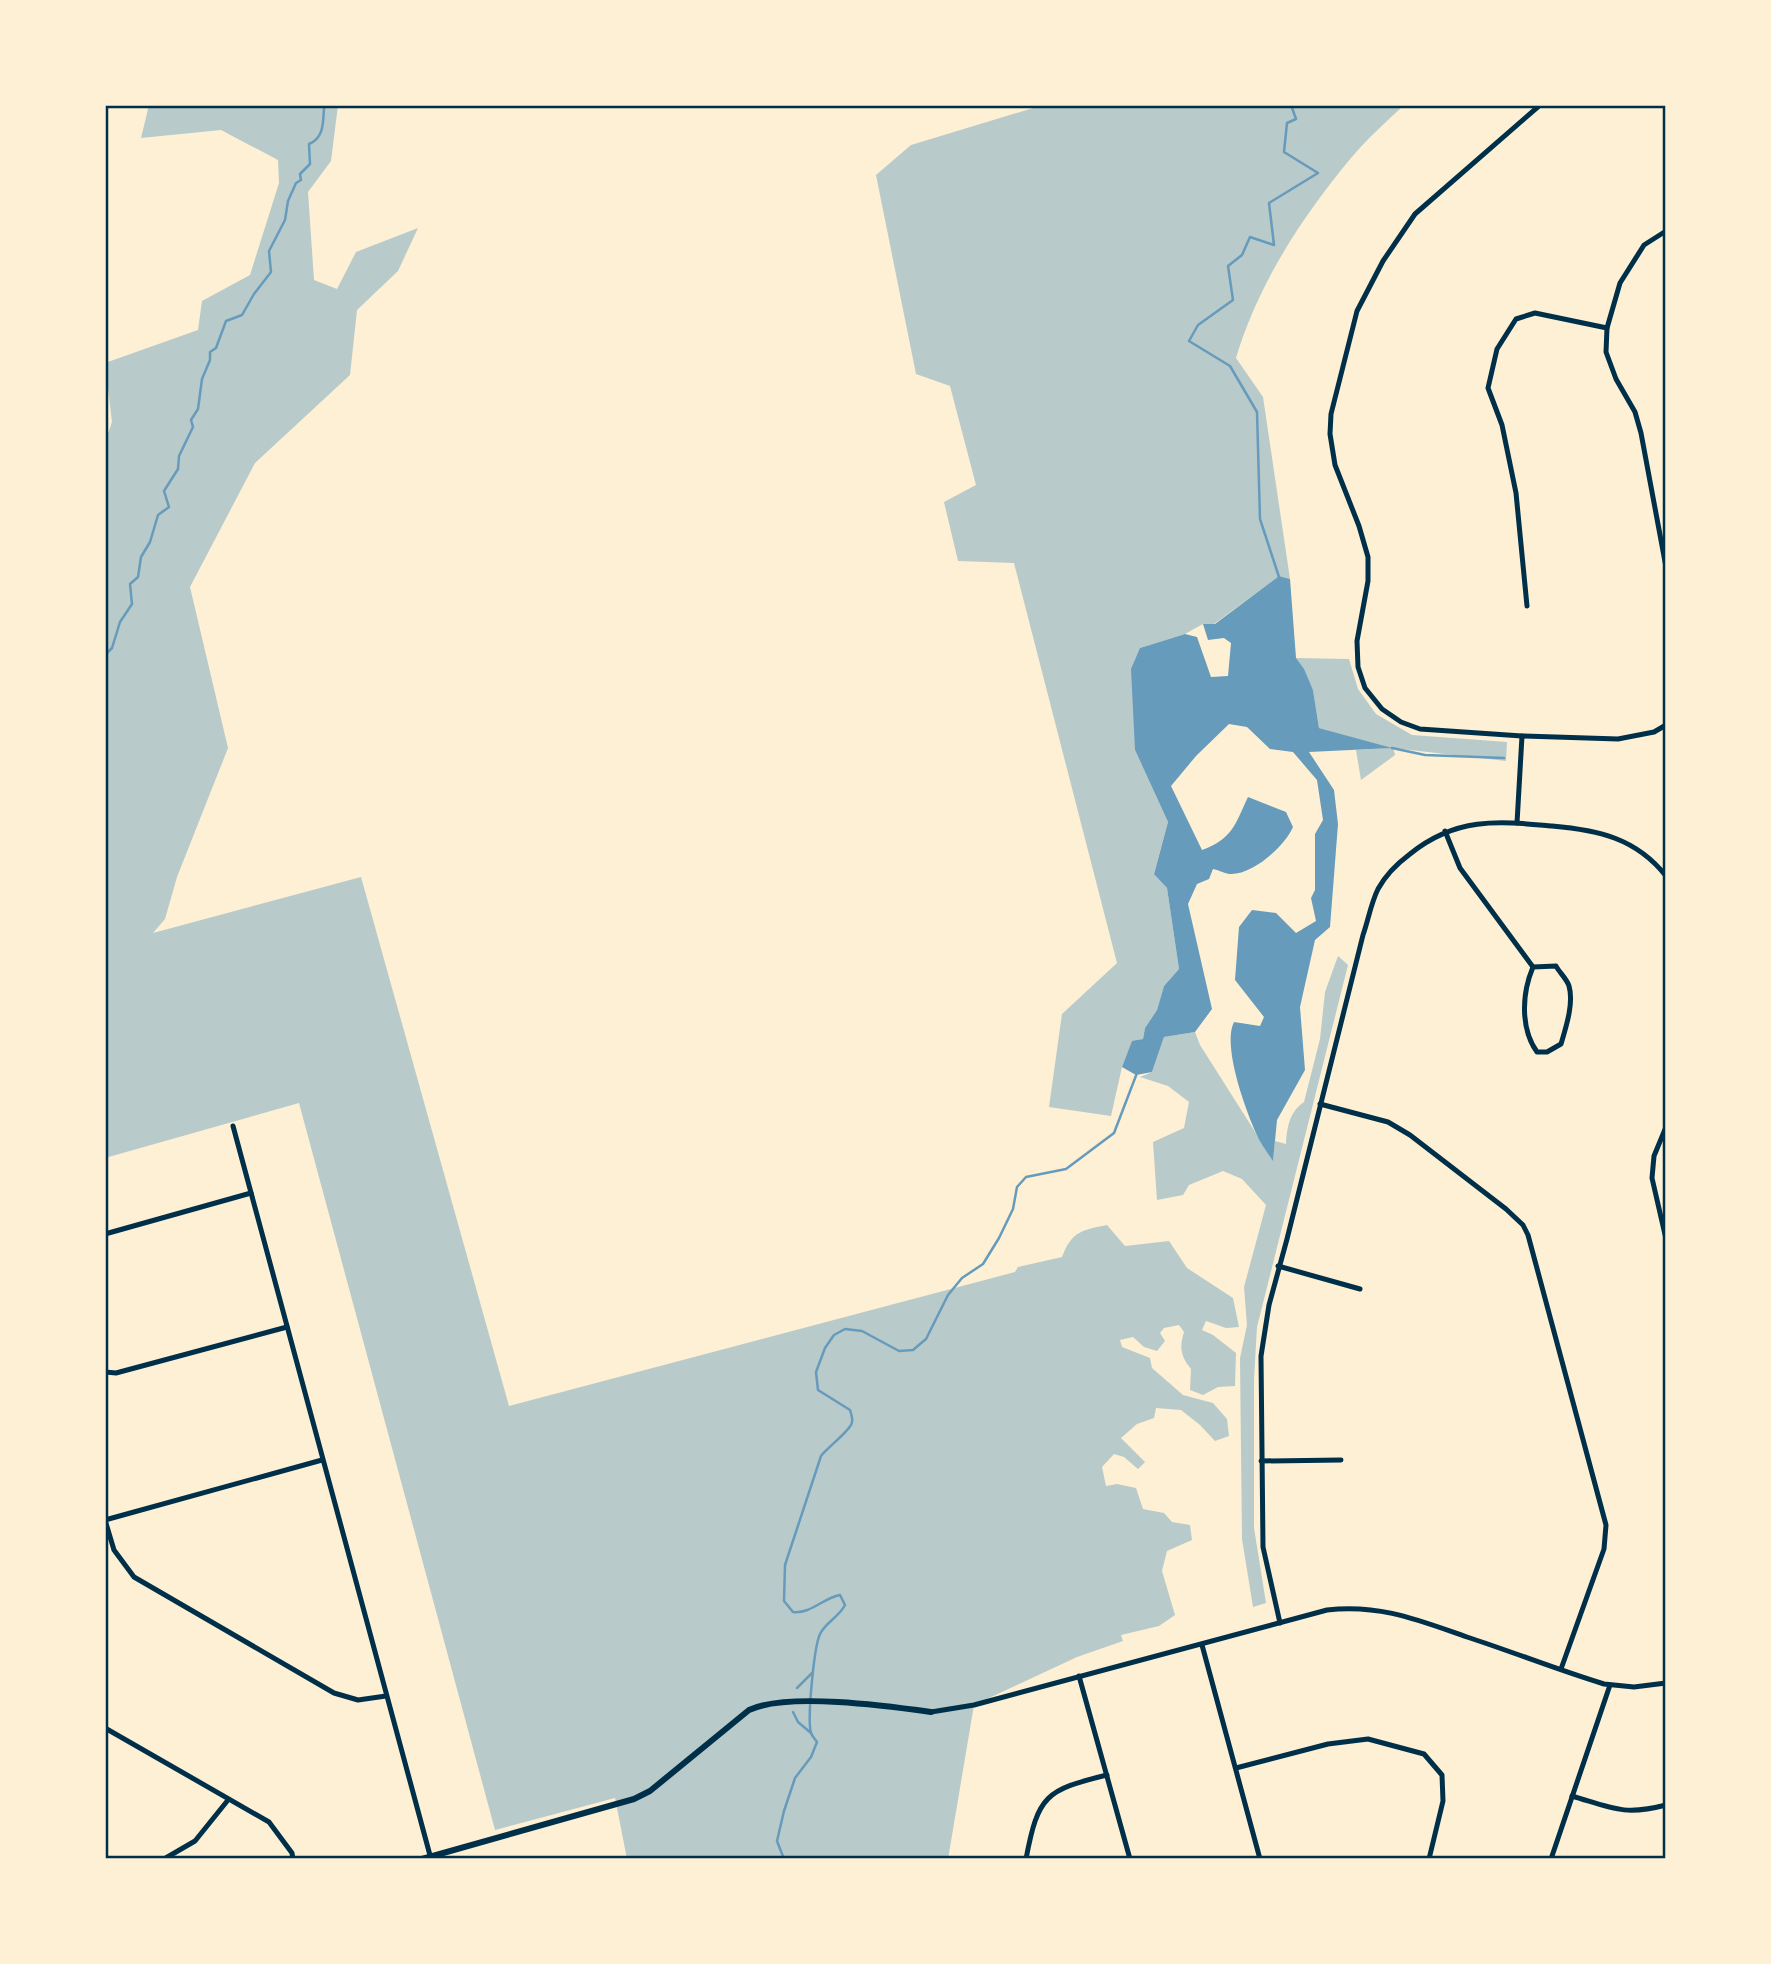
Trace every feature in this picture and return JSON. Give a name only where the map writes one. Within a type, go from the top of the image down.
[{"type":"street","points":[[1540,105],[1415,214],[1387,254],[1357,311],[1331,414],[1331,444],[1335,465],[1368,557],[1368,581],[1357,641],[1358,667],[1365,688],[1382,709],[1401,723],[1411,726],[1522,736],[1618,739],[1654,733],[1666,725]]},
{"type":"street","points":[[1666,231],[1644,245],[1620,283],[1608,328],[1606,352],[1616,379],[1635,412],[1641,433],[1666,567]]},
{"type":"street","points":[[1527,606],[1516,493],[1502,425],[1488,388],[1497,349],[1516,319],[1535,313],[1608,328]]},
{"type":"street","points":[[1517,823],[1522,736]]},
{"type":"street","points":[[1280,1623],[1263,1547],[1261,1356],[1278,1266],[1363,935],[1378,890],[1399,862],[1420,846],[1445,831],[1464,825],[1490,822],[1592,830],[1621,839],[1655,862],[1666,876]]},
{"type":"street","points":[[1445,831],[1460,869],[1533,967]]},
{"type":"street","points":[[1556,966],[1569,986],[1570,1006],[1561,1044],[1547,1052],[1537,1052],[1528,1040],[1525,1019],[1526,984],[1533,967],[1556,966]]},
{"type":"street","points":[[1321,1104],[1388,1122],[1410,1135],[1506,1209],[1528,1235],[1606,1525],[1604,1549],[1561,1669]]},
{"type":"street","points":[[233,1126],[431,1858]]},
{"type":"street","points":[[1666,1127],[1654,1156],[1652,1178],[1666,1239]]},
{"type":"street","points":[[105,1234],[251,1193]]},
{"type":"street","points":[[1278,1266],[1360,1289]]},
{"type":"street","points":[[105,1372],[116,1373],[287,1327]]},
{"type":"street","points":[[322,1460],[105,1520],[114,1550],[134,1577],[334,1693],[358,1700],[386,1696]]},
{"type":"street","points":[[1261,1461],[1341,1460]]},
{"type":"street","points":[[422,1859],[634,1798],[650,1791],[749,1710],[760,1704],[819,1702],[888,1706],[931,1712],[974,1705],[1327,1610],[1350,1608],[1387,1611],[1610,1685],[1633,1687],[1666,1683]]},
{"type":"street","points":[[1202,1645],[1260,1859]]},
{"type":"street","points":[[1079,1676],[1130,1859]]},
{"type":"street","points":[[1551,1859],[1610,1685]]},
{"type":"street","points":[[105,1728],[269,1822],[292,1853],[293,1859]]},
{"type":"street","points":[[1236,1768],[1328,1744],[1368,1739],[1424,1754],[1443,1775],[1443,1801],[1429,1859]]},
{"type":"street","points":[[1027,1859],[1032,1828],[1048,1797],[1067,1785],[1107,1775]]},
{"type":"street","points":[[1572,1797],[1621,1811],[1634,1812],[1666,1805]]},
{"type":"street","points":[[164,1859],[195,1841],[228,1800]]},
{"type":"shaded area","points":[[149,105],[338,105],[331,161],[308,192],[314,280],[337,289],[356,252],[418,228],[398,271],[357,310],[350,375],[255,463],[190,587],[228,748],[177,877],[165,919],[153,933],[361,877],[509,1406],[1015,1272],[1018,1267],[1062,1257],[1070,1242],[1079,1233],[1107,1225],[1125,1246],[1169,1241],[1187,1268],[1233,1298],[1239,1327],[1226,1328],[1206,1321],[1202,1330],[1236,1353],[1235,1386],[1218,1387],[1203,1395],[1190,1390],[1191,1369],[1182,1352],[1184,1332],[1179,1325],[1164,1328],[1160,1333],[1165,1341],[1157,1351],[1144,1347],[1133,1337],[1120,1340],[1122,1347],[1150,1358],[1152,1368],[1183,1395],[1213,1403],[1227,1419],[1229,1436],[1215,1441],[1181,1410],[1156,1408],[1154,1418],[1137,1424],[1121,1438],[1145,1462],[1138,1469],[1124,1457],[1114,1454],[1102,1467],[1106,1486],[1117,1484],[1136,1488],[1143,1509],[1164,1513],[1172,1522],[1190,1525],[1192,1540],[1167,1551],[1162,1571],[1175,1615],[1159,1626],[1121,1635],[1123,1641],[1077,1657],[974,1705],[948,1859],[627,1859],[615,1798],[495,1830],[299,1103],[105,1158],[105,442],[112,422],[105,363],[198,330],[202,301],[250,275],[279,183],[278,160],[221,130],[141,138]]},
{"type":"shaded area","points":[[1043,105],[1404,105],[1351,158],[1315,204],[1283,252],[1256,304],[1236,358],[1263,397],[1290,579],[1279,576],[1214,624],[1203,624],[1185,634],[1140,648],[1135,750],[1168,822],[1154,873],[1167,888],[1179,969],[1164,986],[1157,1010],[1145,1028],[1143,1039],[1132,1042],[1122,1067],[1111,1116],[1049,1107],[1062,1014],[1117,963],[1014,563],[958,561],[944,502],[976,485],[950,386],[916,374],[876,175],[911,145]]},
{"type":"shaded area","points":[[1296,658],[1349,659],[1358,689],[1376,714],[1412,735],[1507,742],[1506,761],[1393,748],[1395,755],[1361,780],[1356,750],[1389,748],[1319,728],[1313,690]]},
{"type":"shaded area","points":[[1338,956],[1348,965],[1257,1327],[1254,1379],[1254,1528],[1266,1603],[1253,1607],[1242,1539],[1240,1358],[1247,1325],[1244,1287],[1266,1205],[1242,1179],[1223,1171],[1189,1185],[1183,1195],[1157,1200],[1153,1142],[1184,1128],[1189,1102],[1168,1086],[1140,1077],[1152,1072],[1164,1037],[1195,1032],[1200,1045],[1273,1160],[1275,1141],[1286,1144],[1292,1115],[1304,1102],[1320,1039],[1325,992]]},
{"type":"water","points":[[1279,576],[1290,579],[1296,658],[1313,690],[1319,728],[1392,748],[1309,752],[1334,790],[1338,824],[1330,927],[1315,940],[1300,1007],[1305,1070],[1277,1120],[1273,1161],[1251,1122],[1233,1061],[1231,1032],[1234,1022],[1260,1026],[1264,1017],[1235,980],[1239,927],[1252,910],[1276,913],[1296,933],[1316,921],[1311,898],[1315,890],[1315,834],[1323,820],[1317,780],[1293,752],[1270,749],[1247,727],[1229,724],[1196,756],[1171,786],[1202,850],[1226,836],[1236,823],[1248,797],[1286,812],[1293,827],[1283,843],[1257,865],[1229,874],[1213,869],[1209,879],[1197,884],[1188,904],[1212,1009],[1195,1032],[1164,1037],[1152,1072],[1136,1075],[1122,1067],[1132,1041],[1143,1039],[1145,1028],[1157,1010],[1164,986],[1179,969],[1167,888],[1154,874],[1168,822],[1135,750],[1131,669],[1140,648],[1185,634],[1197,637],[1211,677],[1228,676],[1231,643],[1224,638],[1208,640],[1203,624],[1215,624]]},
{"type":"waterway","points":[[105,655],[112,648],[120,622],[132,604],[130,584],[138,577],[141,557],[150,542],[158,515],[169,507],[164,491],[178,469],[179,456],[193,427],[191,420],[198,409],[202,379],[210,360],[210,352],[216,348],[226,321],[242,315],[271,272],[269,251],[285,220],[288,201],[296,183],[301,180],[300,174],[310,164],[309,144],[318,138],[323,124],[324,108],[329,105]]},
{"type":"waterway","points":[[1279,577],[1260,519],[1257,412],[1230,366],[1189,341],[1198,325],[1233,300],[1228,266],[1242,255],[1250,237],[1274,245],[1269,203],[1318,173],[1284,152],[1287,123],[1296,119],[1291,105]]},
{"type":"waterway","points":[[1392,748],[1425,755],[1504,758]]},
{"type":"waterway","points":[[784,1859],[777,1841],[784,1811],[795,1778],[811,1757],[817,1742],[811,1733],[810,1713],[818,1641],[820,1634],[845,1605],[840,1595],[806,1611],[793,1612],[784,1601],[785,1565],[821,1456],[852,1422],[850,1410],[818,1390],[816,1372],[825,1348],[834,1335],[845,1329],[862,1331],[899,1351],[913,1350],[926,1339],[948,1295],[962,1278],[983,1264],[999,1238],[1013,1209],[1017,1187],[1026,1177],[1066,1169],[1114,1133],[1137,1073]]},
{"type":"waterway","points":[[797,1688],[812,1673]]},
{"type":"waterway","points":[[793,1712],[798,1722],[811,1733]]}]
